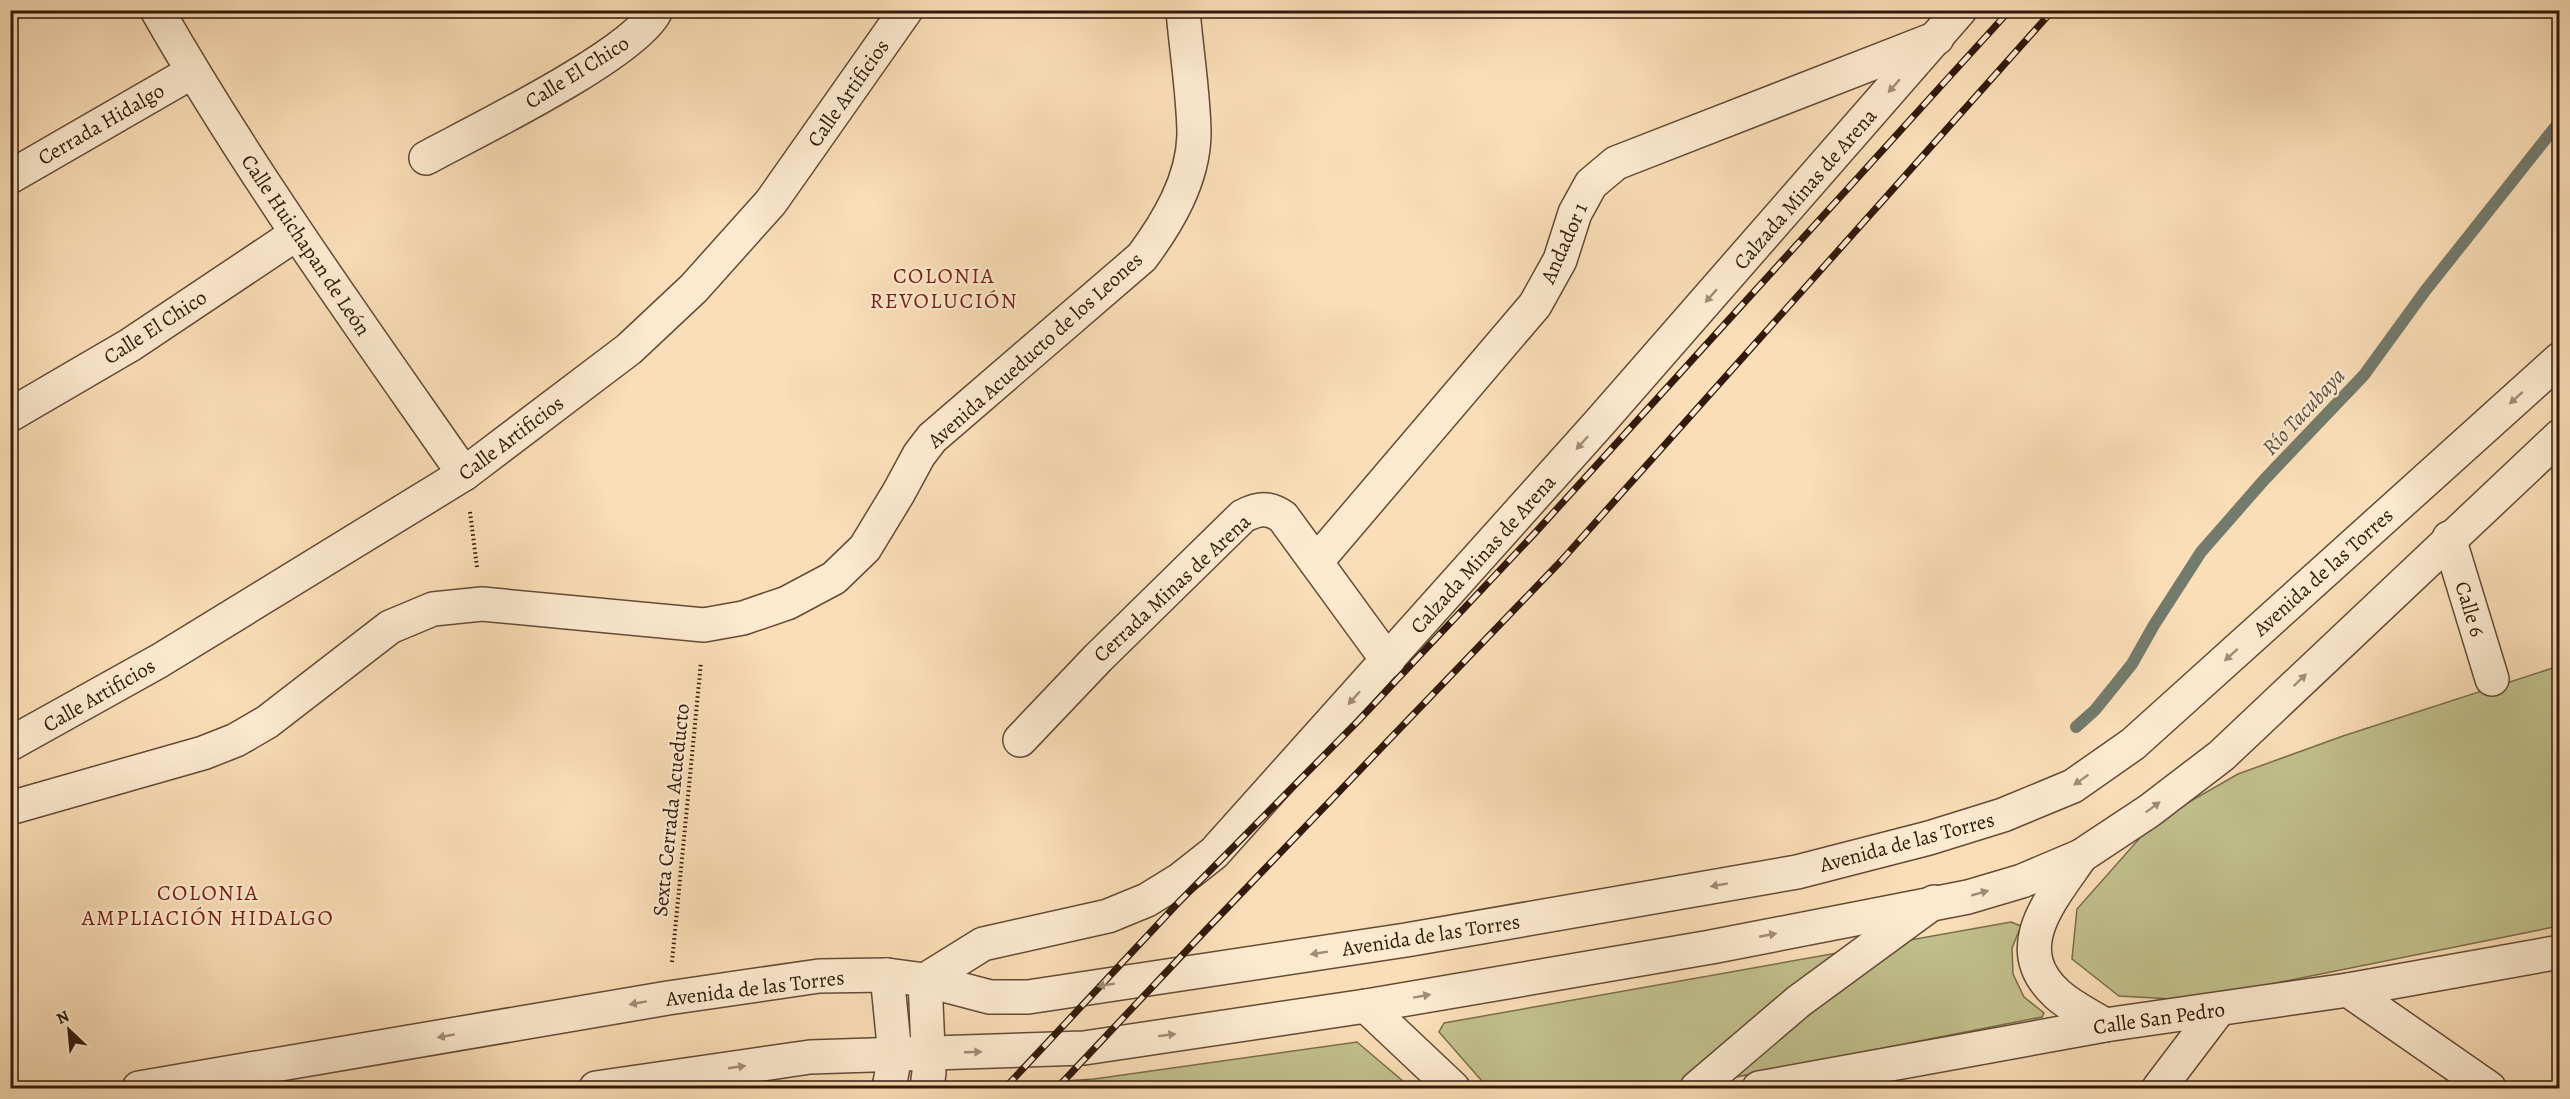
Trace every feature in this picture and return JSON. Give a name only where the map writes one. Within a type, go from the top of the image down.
[{"type":"street","name":"Calle Huichapan de León","points":[[157,10],[192,72],[296,234],[464,474]]},
{"type":"street","name":"Calle Artificios","points":[[10,744],[159,661],[464,474],[629,349],[694,288],[771,202],[906,10]]},
{"type":"street","name":"Avenida Acueducto de los Leones","points":[[10,808],[203,753],[236,740],[267,722],[390,627],[433,609],[482,604],[704,625],[743,618],[788,603],[834,578],[865,548],[899,492],[918,455],[932,438],[1142,257],[1162,230],[1177,201],[1188,169],[1194,136],[1183,10]]},
{"type":"street","name":"Calzada Minas de Arena","points":[[925,980],[983,944],[1108,916],[1147,900],[1181,879],[1214,853],[1609,412],[1960,10]]},
{"type":"street","name":"Calle El Chico","points":[[426,158],[569,81],[639,33],[656,11]]},
{"type":"street","name":"Andador 1","points":[[1316,562],[1535,305],[1560,260],[1575,213],[1592,184],[1616,164],[1937,38]]},
{"type":"street","name":"Cerrada Hidalgo","points":[[10,177],[192,72]]},
{"type":"street","name":"Calle El Chico","points":[[10,415],[130,345],[296,234]]},
{"type":"street","name":"Avenida de las Torres","points":[[139,1089],[668,998],[819,976],[887,975],[925,980],[990,997],[1028,997],[1371,945],[1797,872],[1929,838],[2003,816],[2073,786],[2133,744],[2559,359]]},
{"type":"street","points":[[596,1089],[810,1057],[1084,1048],[1366,1006],[1711,947],[1968,897],[2022,881],[2080,856],[2149,811],[2220,756],[2448,538],[2559,436]]},
{"type":"street","name":"Cerrada Minas de Arena","points":[[1020,740],[1098,658],[1243,516],[1265,508],[1275,511],[1283,518],[1388,661]]},
{"type":"street","name":"Calle 6","points":[[2448,538],[2492,679]]},
{"type":"street","points":[[2080,856],[2048,905],[2037,928],[2033,951],[2037,969],[2052,989],[2059,996],[2105,1025]]},
{"type":"street","points":[[1697,1089],[1799,1001],[1934,902]]},
{"type":"street","name":"Calle San Pedro","points":[[1759,1089],[2105,1025],[2348,990],[2559,952]]},
{"type":"street","points":[[887,975],[895,1054],[889,1089]]},
{"type":"street","points":[[925,980],[930,1072],[927,1089]]},
{"type":"street","points":[[2348,990],[2489,1089]]},
{"type":"street","points":[[1366,1006],[1453,1089]]},
{"type":"street","points":[[2159,1089],[2219,1010]]},
{"type":"path","points":[[464,474],[482,604]]},
{"type":"path","name":"Sexta Cerrada Acueducto","points":[[668,998],[704,625]]},
{"type":"shaded area","points":[[2559,666],[2559,926],[2191,1000],[2119,996],[2072,959],[2077,909],[2154,822],[2238,774],[2343,736]]},
{"type":"shaded area","points":[[2011,922],[2021,926],[2012,948],[2013,974],[2024,997],[2044,1013],[2042,1017],[1680,1088],[1488,1088],[1439,1032],[1444,1023]]},
{"type":"shaded area","points":[[1357,1042],[1411,1088],[958,1088],[1094,1079]]},
{"type":"waterway","name":"Río Tacubaya","points":[[2076,727],[2095,710],[2132,664],[2201,552],[2264,480],[2364,375],[2425,291],[2560,121]]},
{"type":"railway","points":[[1005,1088],[1177,904],[1358,721],[1534,534],[2010,10]]},
{"type":"railway","points":[[1057,1088],[1561,561],[2053,10]]},
{"type":"district","name":"COLONIA REVOLUCIÓN","points":[[944,288]]},
{"type":"district","name":"COLONIA AMPLIACIÓN HIDALGO","points":[[208,904]]}]
